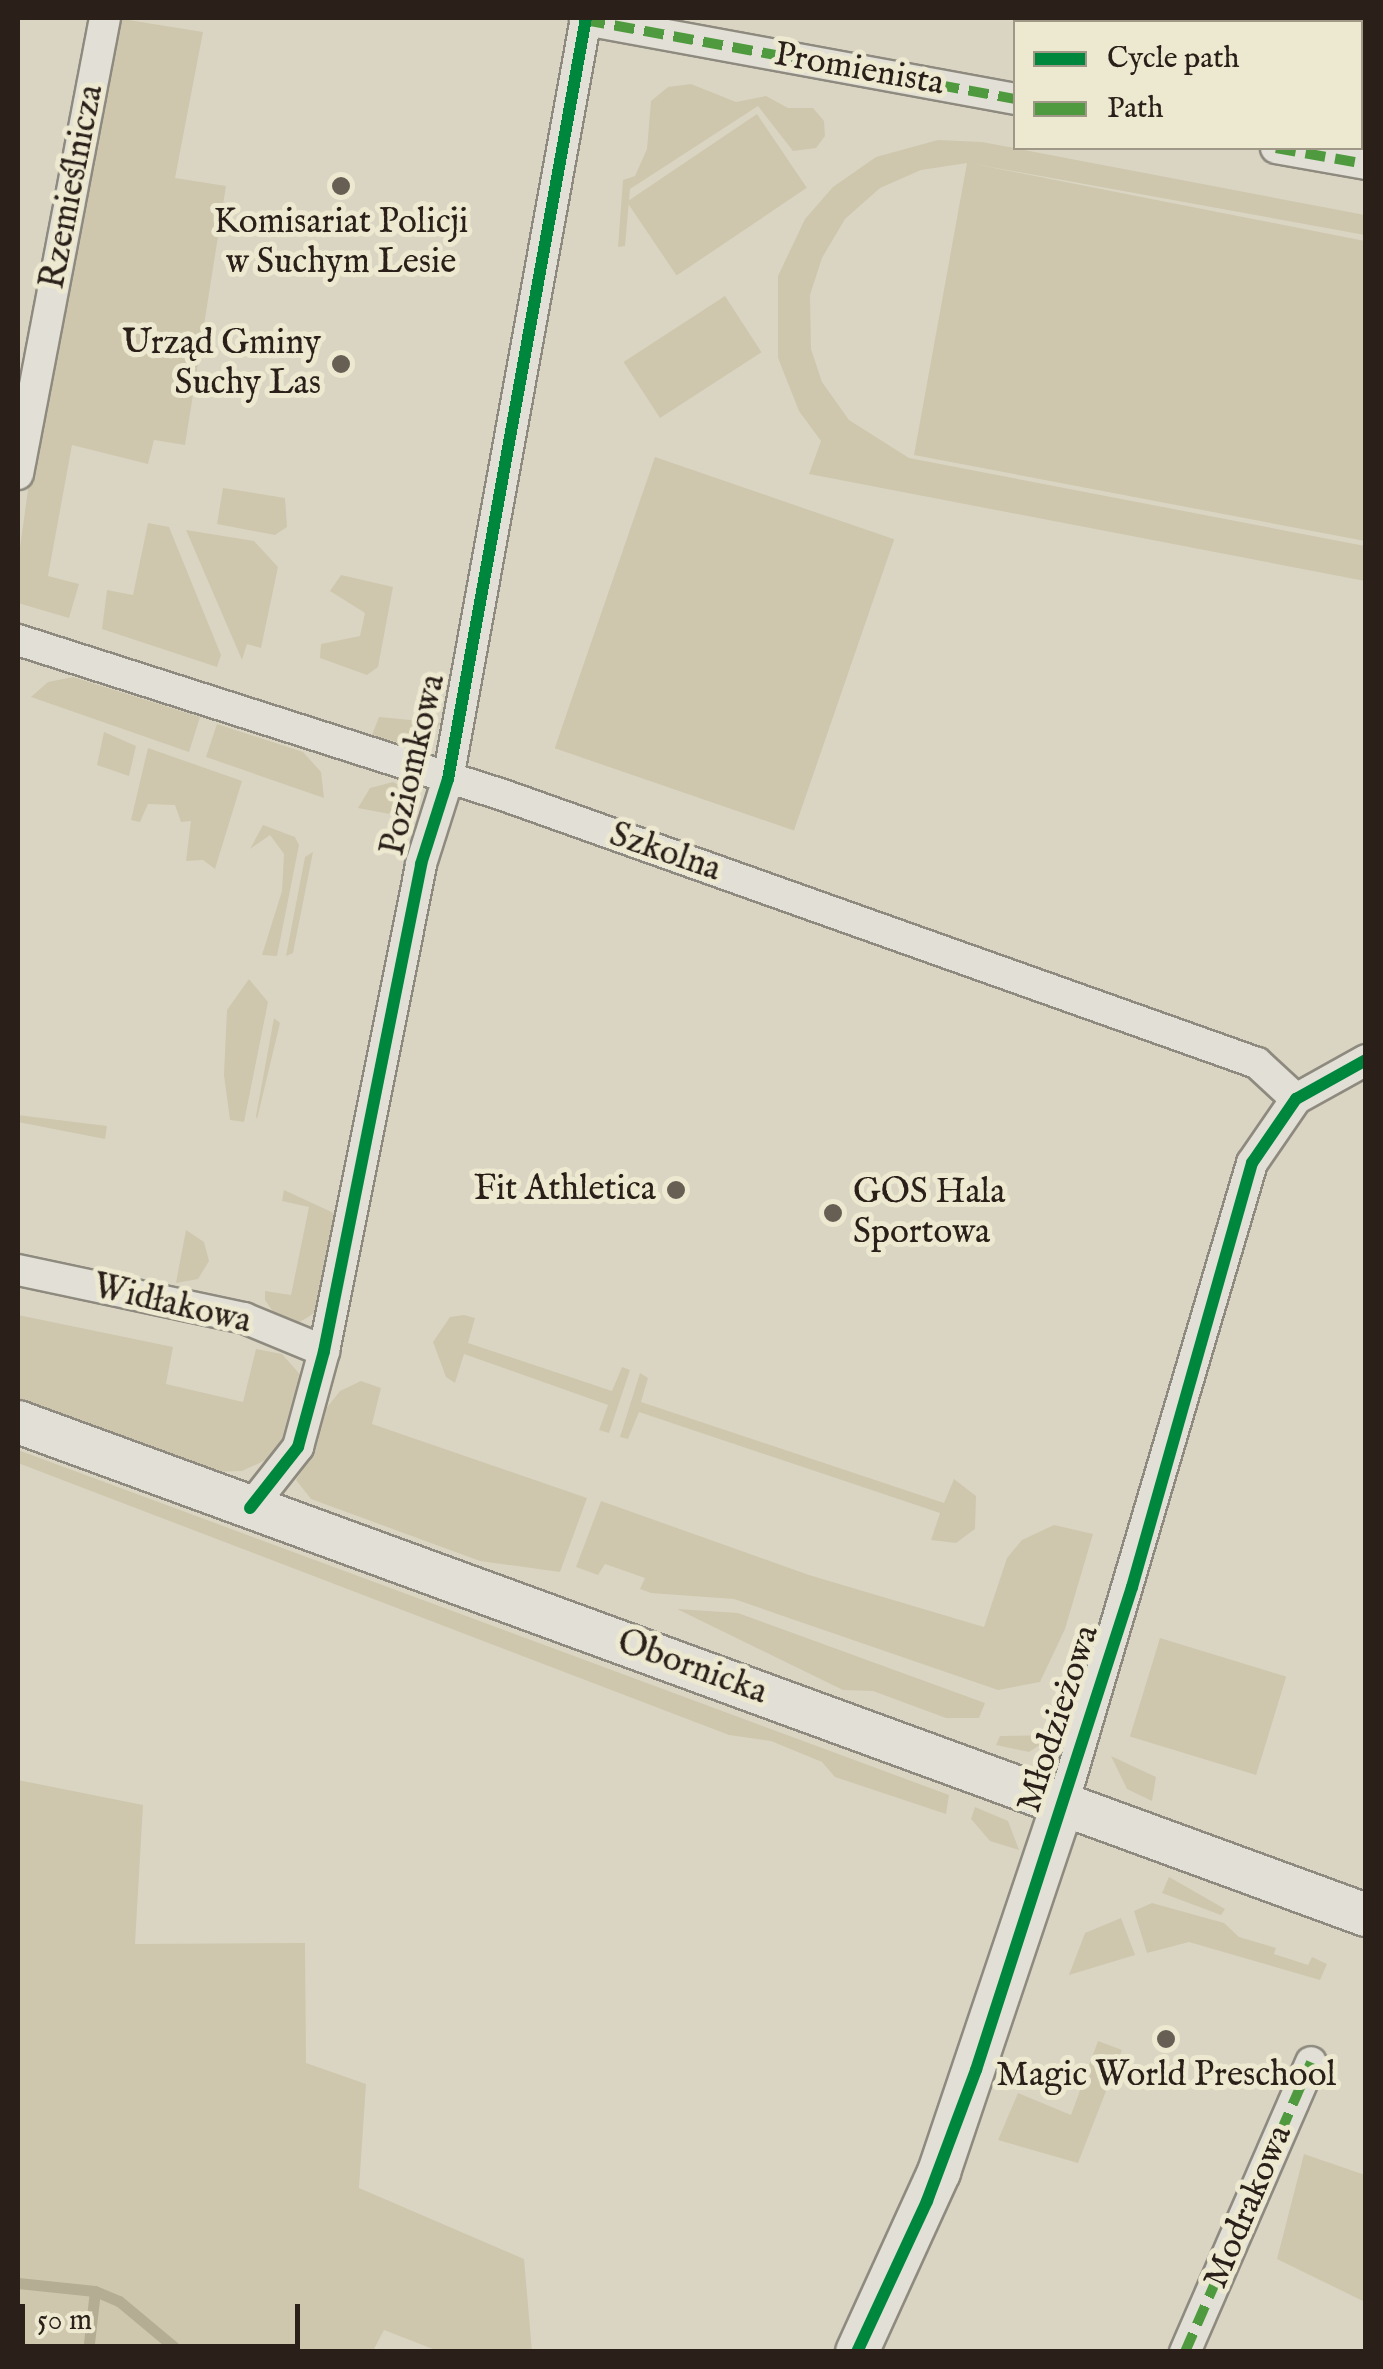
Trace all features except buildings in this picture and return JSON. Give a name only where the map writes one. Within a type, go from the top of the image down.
[{"type":"main road","name":"Obornicka","points":[[18,1422],[1366,1915]]},
{"type":"main road","name":"Młodzieżowa","points":[[857,2352],[939,2172],[1063,1804]]},
{"type":"street","name":"Rzemieślnicza","points":[[18,474],[105,18]]},
{"type":"street","name":"Promienista","points":[[586,19],[1013,98]]},
{"type":"street","name":"Poziomkowa","points":[[250,1508],[298,1447],[324,1351],[421,864],[448,778],[586,19]]},
{"type":"street","points":[[1287,150],[1366,164]]},
{"type":"street","name":"Szkolna","points":[[18,640],[448,778],[1257,1064],[1296,1099]]},
{"type":"street","points":[[1296,1099],[1366,1060]]},
{"type":"street","name":"Młodzieżowa","points":[[1063,1804],[1252,1163],[1296,1099]]},
{"type":"street","name":"Widłakowa","points":[[18,1270],[244,1318],[324,1351]]},
{"type":"street","name":"Modrakowa","points":[[1185,2352],[1311,2062]]},
{"type":"shaded area","points":[[116,18],[203,32],[175,178],[226,186],[185,445],[154,440],[148,464],[72,445],[48,576],[79,584],[69,618],[18,603],[18,562],[39,410]]},
{"type":"shaded area","points":[[691,84],[736,102],[766,96],[788,108],[813,108],[824,121],[825,136],[816,148],[793,151],[758,106],[630,189],[625,246],[618,247],[623,180],[635,176],[647,149],[651,101],[668,87]]},
{"type":"shaded area","points":[[757,114],[807,188],[677,276],[627,202]]},
{"type":"shaded area","points":[[938,140],[982,142],[1365,215],[1365,235],[969,163],[1365,241],[1365,541],[914,455],[967,163],[921,170],[880,188],[845,219],[822,258],[810,295],[811,349],[822,382],[849,420],[909,458],[1365,546],[1365,581],[809,474],[821,441],[799,411],[778,358],[778,276],[805,219],[833,187],[876,157]]},
{"type":"shaded area","points":[[725,296],[761,352],[660,418],[624,362]]},
{"type":"shaded area","points":[[655,457],[894,539],[794,831],[555,748]]},
{"type":"shaded area","points":[[223,488],[285,498],[287,527],[275,535],[217,524]]},
{"type":"shaded area","points":[[148,523],[169,527],[221,655],[217,667],[102,629],[107,590],[133,595]]},
{"type":"shaded area","points":[[186,530],[254,541],[278,567],[261,648],[247,644],[242,660]]},
{"type":"shaded area","points":[[341,575],[393,587],[378,667],[367,675],[320,658],[321,644],[360,636],[365,613],[330,591]]},
{"type":"shaded area","points":[[73,677],[200,717],[189,752],[31,697],[48,682]]},
{"type":"shaded area","points":[[379,717],[441,723],[425,742],[410,746],[372,735]]},
{"type":"shaded area","points":[[217,724],[303,752],[321,772],[324,798],[206,757]]},
{"type":"shaded area","points":[[104,732],[136,746],[129,776],[97,765]]},
{"type":"shaded area","points":[[148,748],[242,781],[215,869],[203,860],[186,861],[191,821],[181,822],[175,805],[148,804],[140,822],[131,820]]},
{"type":"shaded area","points":[[393,782],[403,787],[398,797],[405,817],[358,808],[370,788]]},
{"type":"shaded area","points":[[263,825],[295,837],[299,845],[277,956],[262,955],[282,891],[284,854],[270,835],[250,849]]},
{"type":"shaded area","points":[[313,852],[293,953],[286,956],[305,857]]},
{"type":"shaded area","points":[[249,979],[268,1002],[244,1122],[230,1120],[224,1075],[227,1010]]},
{"type":"shaded area","points":[[274,1018],[280,1023],[257,1119],[256,1116]]},
{"type":"shaded area","points":[[18,1115],[107,1126],[105,1139],[18,1122]]},
{"type":"shaded area","points":[[284,1190],[338,1215],[318,1311],[298,1323],[276,1316],[265,1300],[265,1291],[291,1295],[309,1207],[282,1201]]},
{"type":"shaded area","points":[[186,1230],[204,1242],[209,1261],[198,1279],[176,1283]]},
{"type":"shaded area","points":[[18,1315],[173,1347],[166,1384],[243,1402],[256,1349],[282,1354],[305,1380],[304,1406],[279,1454],[242,1471],[209,1472],[18,1401]]},
{"type":"shaded area","points":[[450,1317],[475,1318],[468,1343],[612,1391],[622,1367],[630,1370],[609,1433],[599,1430],[608,1405],[464,1354],[455,1383],[446,1377],[433,1342]]},
{"type":"shaded area","points":[[640,1373],[648,1378],[641,1402],[944,1503],[954,1479],[976,1496],[975,1529],[956,1543],[931,1540],[940,1513],[639,1412],[628,1439],[620,1437]]},
{"type":"shaded area","points":[[361,1381],[381,1388],[372,1424],[587,1498],[560,1572],[480,1561],[311,1499],[296,1480],[315,1451],[324,1411],[340,1391]]},
{"type":"shaded area","points":[[18,1450],[949,1795],[946,1814],[835,1777],[822,1762],[771,1741],[729,1735],[18,1463]]},
{"type":"shaded area","points":[[601,1501],[809,1575],[984,1627],[1007,1558],[1022,1540],[1054,1525],[1093,1534],[1065,1629],[1040,1682],[998,1690],[734,1599],[651,1593],[640,1589],[645,1578],[605,1564],[598,1575],[576,1567]]},
{"type":"shaded area","points":[[677,1609],[738,1613],[985,1703],[979,1718],[946,1718],[873,1691],[843,1690]]},
{"type":"shaded area","points":[[1160,1638],[1286,1677],[1256,1775],[1130,1736]]},
{"type":"shaded area","points":[[1055,1735],[1029,1752],[996,1745],[1000,1736]]},
{"type":"shaded area","points":[[1111,1756],[1156,1777],[1152,1801],[1127,1789]]},
{"type":"shaded area","points":[[18,1780],[143,1805],[135,1944],[305,1943],[306,2063],[366,2084],[359,2188],[524,2259],[532,2351],[438,2351],[384,2330],[373,2351],[18,2351]]},
{"type":"shaded area","points":[[975,1807],[1008,1821],[1019,1850],[990,1841],[971,1819]]},
{"type":"shaded area","points":[[1169,1877],[1225,1909],[1221,1915],[1162,1893]]},
{"type":"shaded area","points":[[1152,1903],[1224,1923],[1239,1937],[1276,1948],[1274,1954],[1308,1965],[1312,1957],[1327,1964],[1320,1980],[1189,1942],[1147,1953],[1134,1911]]},
{"type":"shaded area","points":[[1121,1918],[1135,1955],[1069,1975],[1085,1933]]},
{"type":"shaded area","points":[[1098,2041],[1122,2050],[1078,2163],[998,2140],[1018,2093],[1071,2115]]},
{"type":"shaded area","points":[[1304,2154],[1365,2175],[1365,2302],[1277,2259]]},
{"type":"waterway","points":[[18,2283],[95,2291],[119,2301],[180,2352]]},
{"type":"waterway","points":[[88,2352],[95,2291]]},
{"type":"marked path","points":[[585,20],[1013,98]]},
{"type":"marked path","points":[[1287,150],[1366,164]]},
{"type":"marked path","points":[[1185,2352],[1311,2062]]},
{"type":"cycle path","points":[[250,1508],[298,1447],[324,1351],[421,864],[448,779],[586,18]]},
{"type":"cycle path","points":[[857,2352],[927,2201],[976,2070],[1132,1587],[1252,1163],[1296,1099],[1366,1060]]},
{"type":"place","name":"Komisariat Policji w Suchym Lesie","points":[[341,186]]},
{"type":"place","name":"Urząd Gminy Suchy Las","points":[[341,364]]},
{"type":"place","name":"Fit Athletica","points":[[676,1190]]},
{"type":"place","name":"GOS Hala Sportowa","points":[[833,1213]]},
{"type":"place","name":"Magic World Preschool","points":[[1166,2039]]}]
